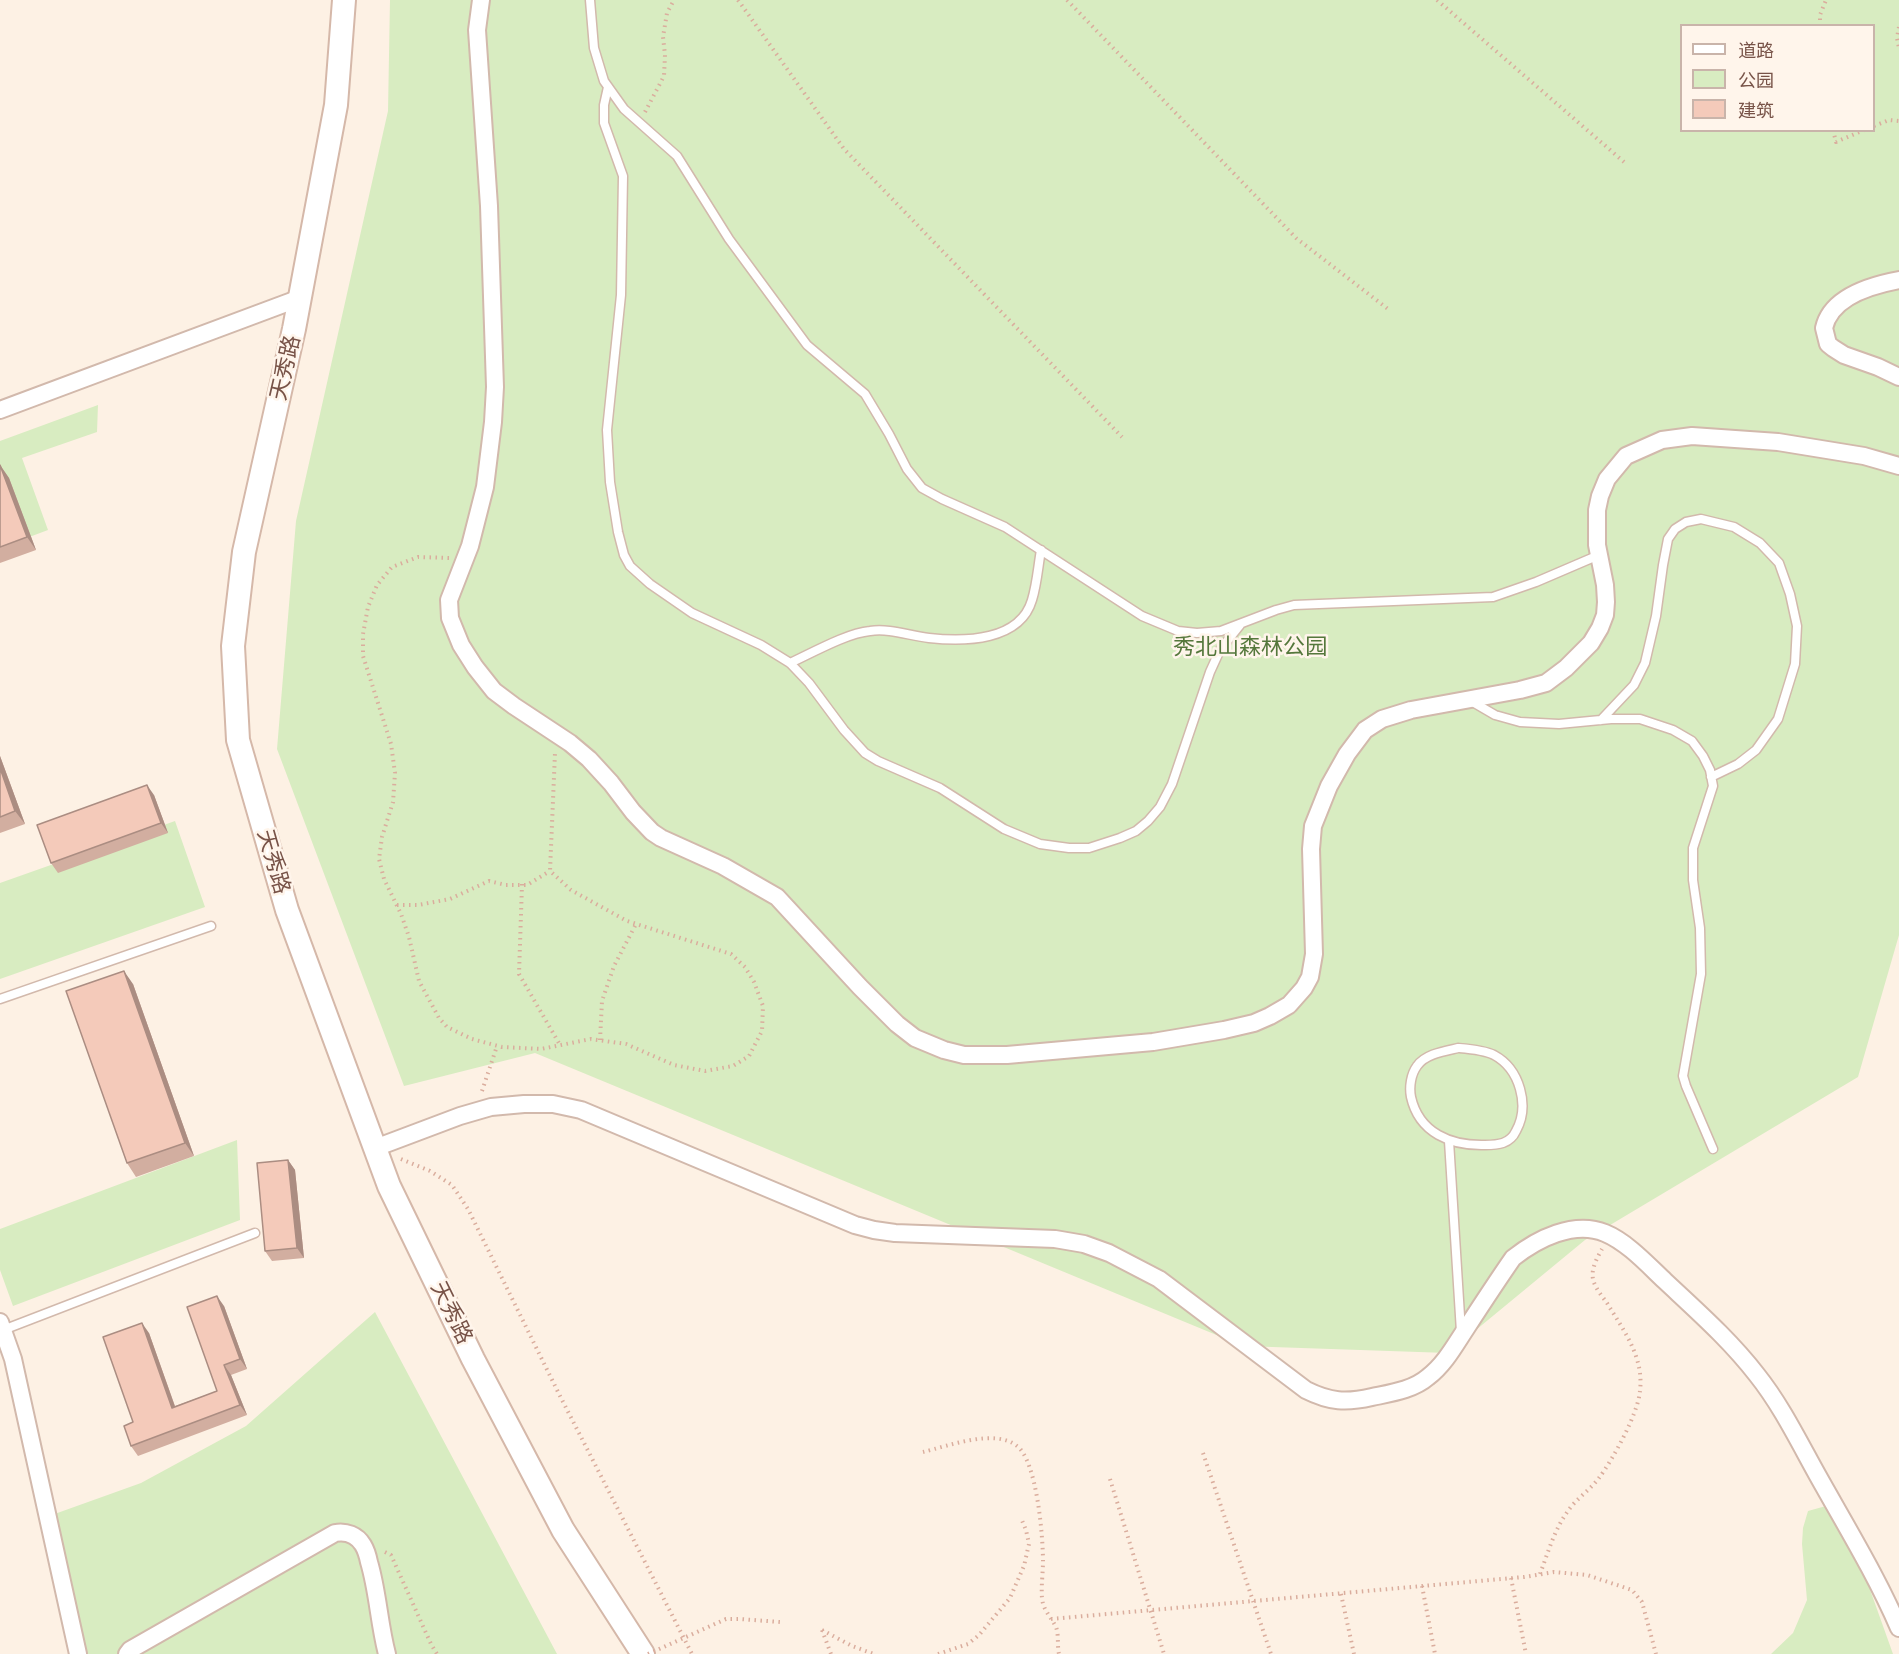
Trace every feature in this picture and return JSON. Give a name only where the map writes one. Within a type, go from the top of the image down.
[{"type":"main road","name":"天秀路","points":[[344,0],[336,105],[300,298],[244,552],[233,646],[238,740],[287,910],[389,1186],[473,1359],[563,1530],[643,1654]]},
{"type":"street","points":[[481,0],[477,30],[489,206],[495,387],[485,487],[470,546],[449,600],[450,618],[461,645],[494,691],[589,759],[652,832],[723,866],[777,897],[897,1024],[915,1038],[944,1050],[964,1055],[1007,1055],[1153,1042],[1254,1023],[1289,1005],[1304,988],[1310,976],[1314,954],[1311,849],[1313,826],[1329,786],[1347,754],[1365,730],[1382,719],[1410,710],[1520,690],[1546,683],[1566,668],[1591,643],[1603,621],[1606,602],[1596,529],[1597,510],[1607,479],[1626,456],[1662,440],[1692,436],[1778,442],[1864,456],[1899,466]]},
{"type":"street","points":[[1899,280],[1872,287],[1852,296],[1832,311],[1824,328],[1828,344],[1833,348],[1844,355],[1899,377]]},
{"type":"street","points":[[0,410],[300,298]]},
{"type":"street","points":[[375,1148],[491,1107],[553,1104],[581,1110],[855,1225],[895,1233],[1055,1239],[1084,1244],[1109,1253],[1159,1279],[1306,1390],[1324,1399],[1341,1401],[1391,1394],[1412,1387],[1427,1378],[1443,1364],[1513,1258],[1528,1246],[1552,1234],[1570,1230],[1587,1229],[1608,1235],[1632,1251],[1720,1332],[1758,1376],[1787,1421],[1856,1543],[1899,1628]]},
{"type":"street","points":[[1,1326],[13,1359],[78,1654]]},
{"type":"street","points":[[127,1654],[130,1650],[335,1533],[345,1531],[363,1544],[373,1576],[387,1654]]},
{"type":"lane","points":[[590,0],[594,48],[608,87],[624,109],[677,156],[729,239],[807,345],[865,394],[907,470],[922,488],[1005,527],[1142,616],[1178,631],[1197,633],[1221,631],[1294,605],[1493,597],[1536,582],[1599,555]]},
{"type":"lane","points":[[608,87],[604,105],[604,123],[623,176],[621,295],[607,430],[610,482],[624,555],[630,566],[650,584],[692,612],[761,645],[790,663],[865,753],[940,788],[1004,829],[1040,844],[1069,848],[1089,848],[1136,831],[1160,807],[1172,784],[1210,672],[1220,650],[1240,624]]},
{"type":"lane","points":[[1601,720],[1634,685],[1645,663],[1656,616],[1668,539],[1675,529],[1686,522],[1701,519],[1734,527],[1760,543],[1779,563],[1790,594],[1797,626],[1795,664],[1778,719],[1756,750],[1738,764],[1711,777]]},
{"type":"lane","points":[[790,663],[834,643],[868,631],[881,630],[931,638],[965,639],[998,633],[1013,627],[1020,622],[1032,600],[1041,550]]},
{"type":"lane","points":[[1468,699],[1495,716],[1520,722],[1559,724],[1640,719],[1673,730],[1692,741],[1703,756],[1710,770],[1713,786],[1693,848],[1693,880],[1700,928],[1701,974],[1683,1076],[1713,1149]]},
{"type":"lane","points":[[0,999],[211,926]]},
{"type":"lane","points":[[1458,1048],[1493,1054],[1509,1066],[1522,1095],[1522,1116],[1516,1131],[1510,1140],[1497,1145],[1470,1146],[1449,1141],[1437,1136],[1415,1111],[1411,1094],[1412,1078],[1417,1065],[1441,1052],[1458,1048]]},
{"type":"lane","points":[[1449,1141],[1461,1336]]},
{"type":"lane","points":[[1,1326],[255,1233]]},
{"type":"path","points":[[638,121],[664,76],[663,38],[667,13],[674,0]]},
{"type":"path","points":[[738,0],[844,149],[1122,437]]},
{"type":"path","points":[[1067,0],[1296,238],[1388,309]]},
{"type":"path","points":[[1437,0],[1624,162]]},
{"type":"path","points":[[1820,24],[1820,15],[1826,0]]},
{"type":"path","points":[[1899,27],[1897,38],[1899,48]]},
{"type":"path","points":[[1875,126],[1889,120],[1899,121]]},
{"type":"path","points":[[1834,132],[1836,142],[1859,132]]},
{"type":"path","points":[[465,558],[418,557],[392,567],[377,585],[366,616],[363,634],[363,656],[391,744],[395,773],[393,802],[382,837],[379,859],[384,879],[409,937],[419,981],[439,1018],[447,1027],[472,1039],[497,1046],[541,1049],[591,1039],[600,1040],[626,1044],[674,1065],[705,1071],[733,1066],[749,1056],[762,1031],[763,1006],[754,982],[745,967],[731,954],[627,921],[571,890],[550,871]]},
{"type":"path","points":[[550,871],[556,734]]},
{"type":"path","points":[[397,905],[418,905],[450,899],[489,881],[506,885],[527,885],[550,871]]},
{"type":"path","points":[[522,884],[519,974],[560,1045]]},
{"type":"path","points":[[600,1040],[602,1001],[614,966],[636,924]]},
{"type":"path","points":[[474,1112],[497,1046]]},
{"type":"path","points":[[375,1148],[430,1171],[445,1180],[452,1185],[468,1209],[559,1394],[692,1654]]},
{"type":"path","points":[[1540,1575],[1556,1531],[1568,1510],[1599,1479],[1623,1438],[1640,1394],[1641,1371],[1637,1357],[1596,1287],[1593,1277],[1595,1264],[1608,1235]]},
{"type":"path","points":[[923,1452],[969,1440],[990,1438],[1018,1446],[1030,1471],[1039,1506],[1043,1558],[1042,1600],[1057,1628],[1059,1654]]},
{"type":"path","points":[[1203,1453],[1271,1654]]},
{"type":"path","points":[[1110,1479],[1164,1654]]},
{"type":"path","points":[[938,1654],[968,1644],[979,1635],[1010,1598],[1024,1566],[1029,1544],[1022,1518]]},
{"type":"path","points":[[356,1538],[391,1555],[437,1654]]},
{"type":"path","points":[[1051,1619],[1341,1594],[1554,1572],[1587,1575],[1632,1590],[1642,1602],[1656,1654]]},
{"type":"path","points":[[1511,1578],[1526,1654]]},
{"type":"path","points":[[1422,1586],[1436,1654]]},
{"type":"path","points":[[1341,1594],[1354,1654]]},
{"type":"path","points":[[648,1654],[726,1619],[780,1622]]},
{"type":"path","points":[[831,1654],[822,1630],[852,1646],[874,1654]]},
{"type":"green space","name":"秀北山森林公园","points":[[390,0],[1899,0],[1899,935],[1858,1077],[1585,1240],[1448,1353],[1243,1346],[535,1053],[404,1086],[277,749],[296,521],[388,111]]},
{"type":"green space","points":[[98,405],[97,432],[22,458],[48,530],[0,548],[0,441]]},
{"type":"green space","points":[[175,821],[205,907],[0,979],[0,883]]},
{"type":"green space","points":[[237,1140],[240,1220],[13,1306],[0,1270],[0,1229]]},
{"type":"green space","points":[[375,1312],[557,1654],[77,1654],[49,1516],[141,1483],[246,1426]]},
{"type":"green space","points":[[1826,1506],[1868,1584],[1893,1654],[1771,1654],[1793,1633],[1807,1600],[1802,1544],[1803,1528],[1808,1511]]},
{"type":"building","points":[[0,465],[27,537],[0,547]]},
{"type":"building","points":[[0,768],[15,811],[0,817]]},
{"type":"building","points":[[147,785],[161,823],[51,863],[37,825]]},
{"type":"building","points":[[124,971],[185,1143],[127,1163],[66,991]]},
{"type":"building","points":[[288,1160],[297,1248],[265,1251],[257,1163]]},
{"type":"building","points":[[217,1296],[240,1359],[224,1365],[240,1405],[131,1446],[124,1426],[133,1422],[103,1337],[142,1323],[172,1408],[217,1391],[187,1307]]}]
